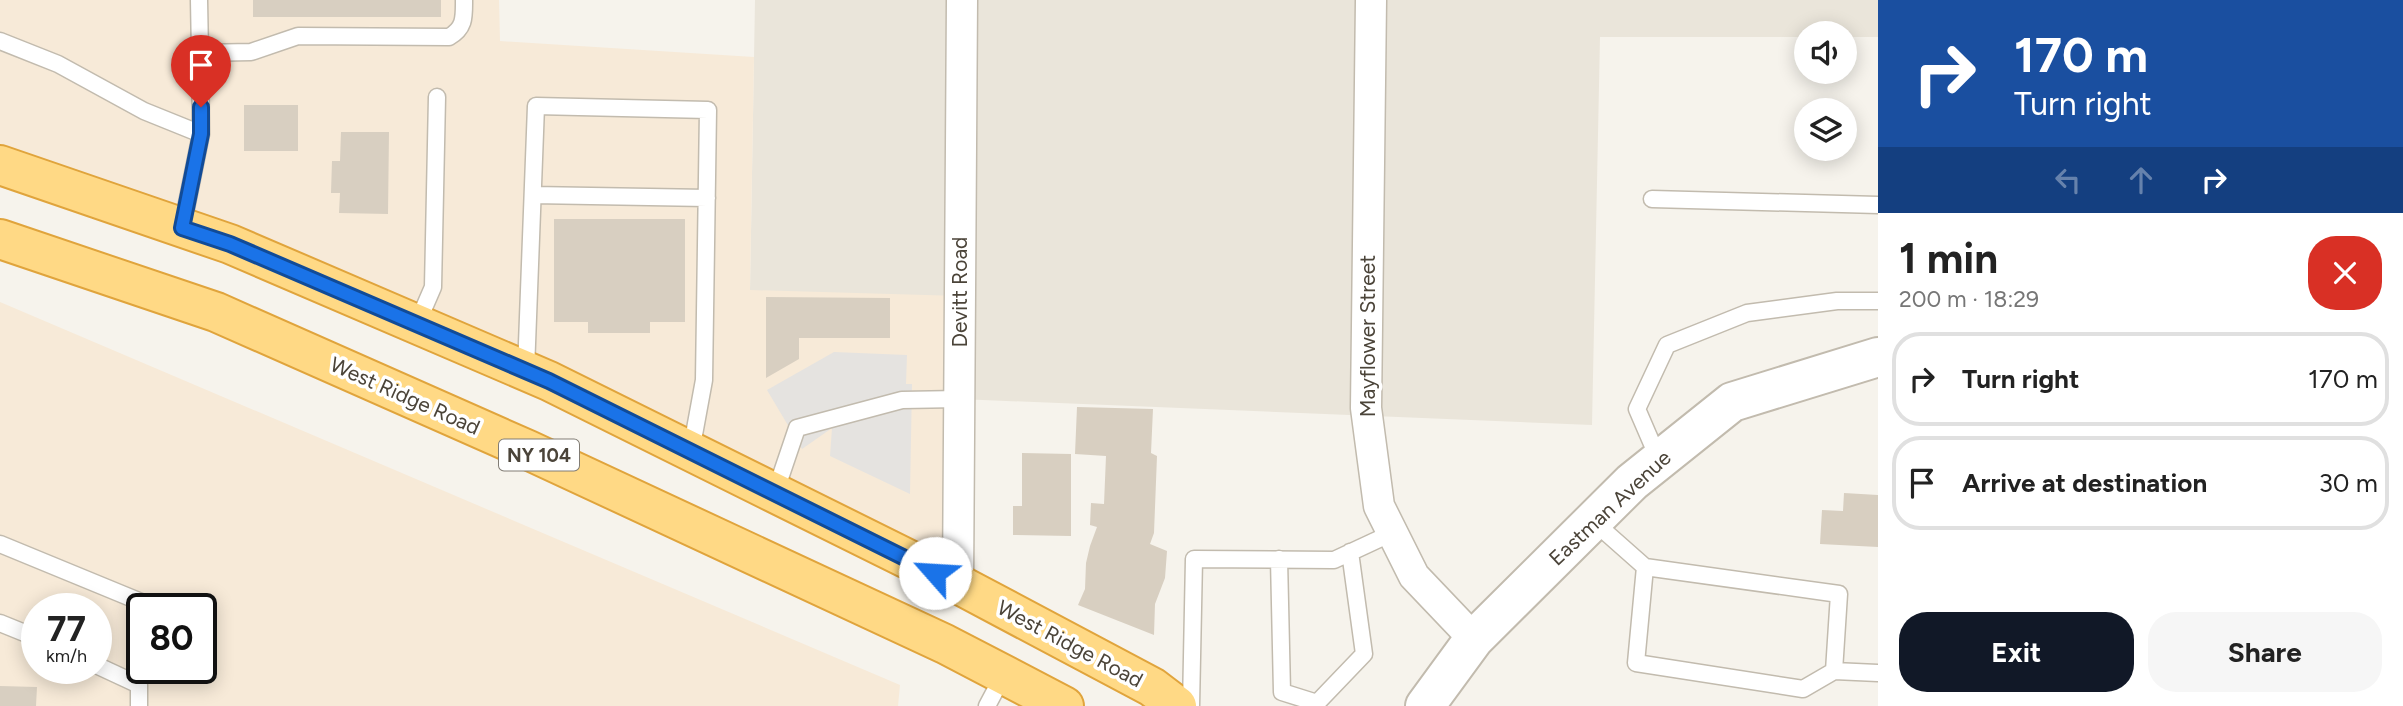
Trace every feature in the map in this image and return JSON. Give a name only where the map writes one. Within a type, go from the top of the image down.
[{"type":"highway","name":"West Ridge Road","points":[[0,165],[230,244],[526,371],[958,584],[1152,687],[1177,706]]},
{"type":"highway","name":"West Ridge Road","points":[[0,239],[216,312],[541,456],[946,644],[995,690],[1060,705]]},
{"type":"street","name":"Devitt Road","points":[[958,584],[962,0]]},
{"type":"street","name":"Mayflower Street","points":[[1371,0],[1366,408],[1379,506],[1414,576],[1474,639]]},
{"type":"street","name":"Eastman Avenue","points":[[1425,706],[1474,639],[1632,482],[1732,402],[1878,357]]},
{"type":"lane","points":[[182,228],[201,134],[199,0]]},
{"type":"lane","points":[[200,53],[251,52],[298,36],[449,37],[459,32],[464,22],[464,0]]},
{"type":"lane","points":[[0,41],[58,64],[144,111],[201,134]]},
{"type":"lane","points":[[417,324],[433,287],[438,97]]},
{"type":"lane","points":[[526,371],[536,106],[708,110],[705,380],[691,451]]},
{"type":"lane","points":[[533,195],[707,198]]},
{"type":"lane","points":[[1652,200],[1878,205]]},
{"type":"lane","points":[[1659,460],[1637,409],[1667,345],[1747,313],[1838,302],[1878,302]]},
{"type":"lane","points":[[775,493],[797,428],[902,400],[959,399]]},
{"type":"lane","points":[[1593,521],[1645,567],[1839,594],[1834,671]]},
{"type":"lane","points":[[1191,706],[1194,559],[1334,560],[1392,533]]},
{"type":"lane","points":[[0,544],[126,596]]},
{"type":"lane","points":[[1279,559],[1282,692],[1317,703],[1364,654],[1350,552]]},
{"type":"lane","points":[[1645,567],[1636,663],[1803,689],[1834,671],[1878,673]]},
{"type":"lane","points":[[0,623],[21,632]]},
{"type":"lane","points":[[112,672],[139,684],[139,706]]},
{"type":"shaded area","points":[[0,0],[499,0],[500,41],[754,57],[750,290],[960,296],[958,584],[549,381],[0,165]]},
{"type":"shaded area","points":[[755,0],[1878,0],[1878,37],[1857,37],[1857,21],[1794,21],[1794,37],[1600,37],[1592,425],[959,399],[750,290]]},
{"type":"shaded area","points":[[0,302],[900,685],[898,706],[0,706]]},
{"type":"shaded area","points":[[834,352],[907,355],[906,384],[912,384],[910,494],[830,456],[832,428],[802,449],[767,390]]},
{"type":"building","points":[[253,0],[441,0],[441,17],[253,17]]},
{"type":"building","points":[[244,105],[298,105],[298,151],[244,151]]},
{"type":"building","points":[[341,132],[389,132],[388,214],[339,213],[340,193],[331,193],[332,161],[340,161]]},
{"type":"building","points":[[554,219],[685,219],[685,322],[650,322],[650,333],[588,333],[588,322],[554,322]]},
{"type":"building","points":[[766,297],[890,298],[890,338],[799,338],[799,359],[766,378]]},
{"type":"building","points":[[1077,407],[1153,409],[1151,453],[1157,456],[1154,533],[1150,544],[1167,551],[1165,578],[1155,604],[1154,635],[1078,605],[1085,589],[1086,563],[1097,527],[1090,525],[1091,503],[1104,504],[1106,456],[1075,454]]},
{"type":"building","points":[[1022,453],[1071,454],[1071,536],[1013,535],[1013,506],[1022,506]]},
{"type":"building","points":[[1844,493],[1878,495],[1878,547],[1820,544],[1822,510],[1843,511]]},
{"type":"building","points":[[0,686],[37,687],[36,706],[0,706]]},
{"type":"route","points":[[201,107],[201,134],[182,228],[230,244],[549,381],[935,573]]}]
